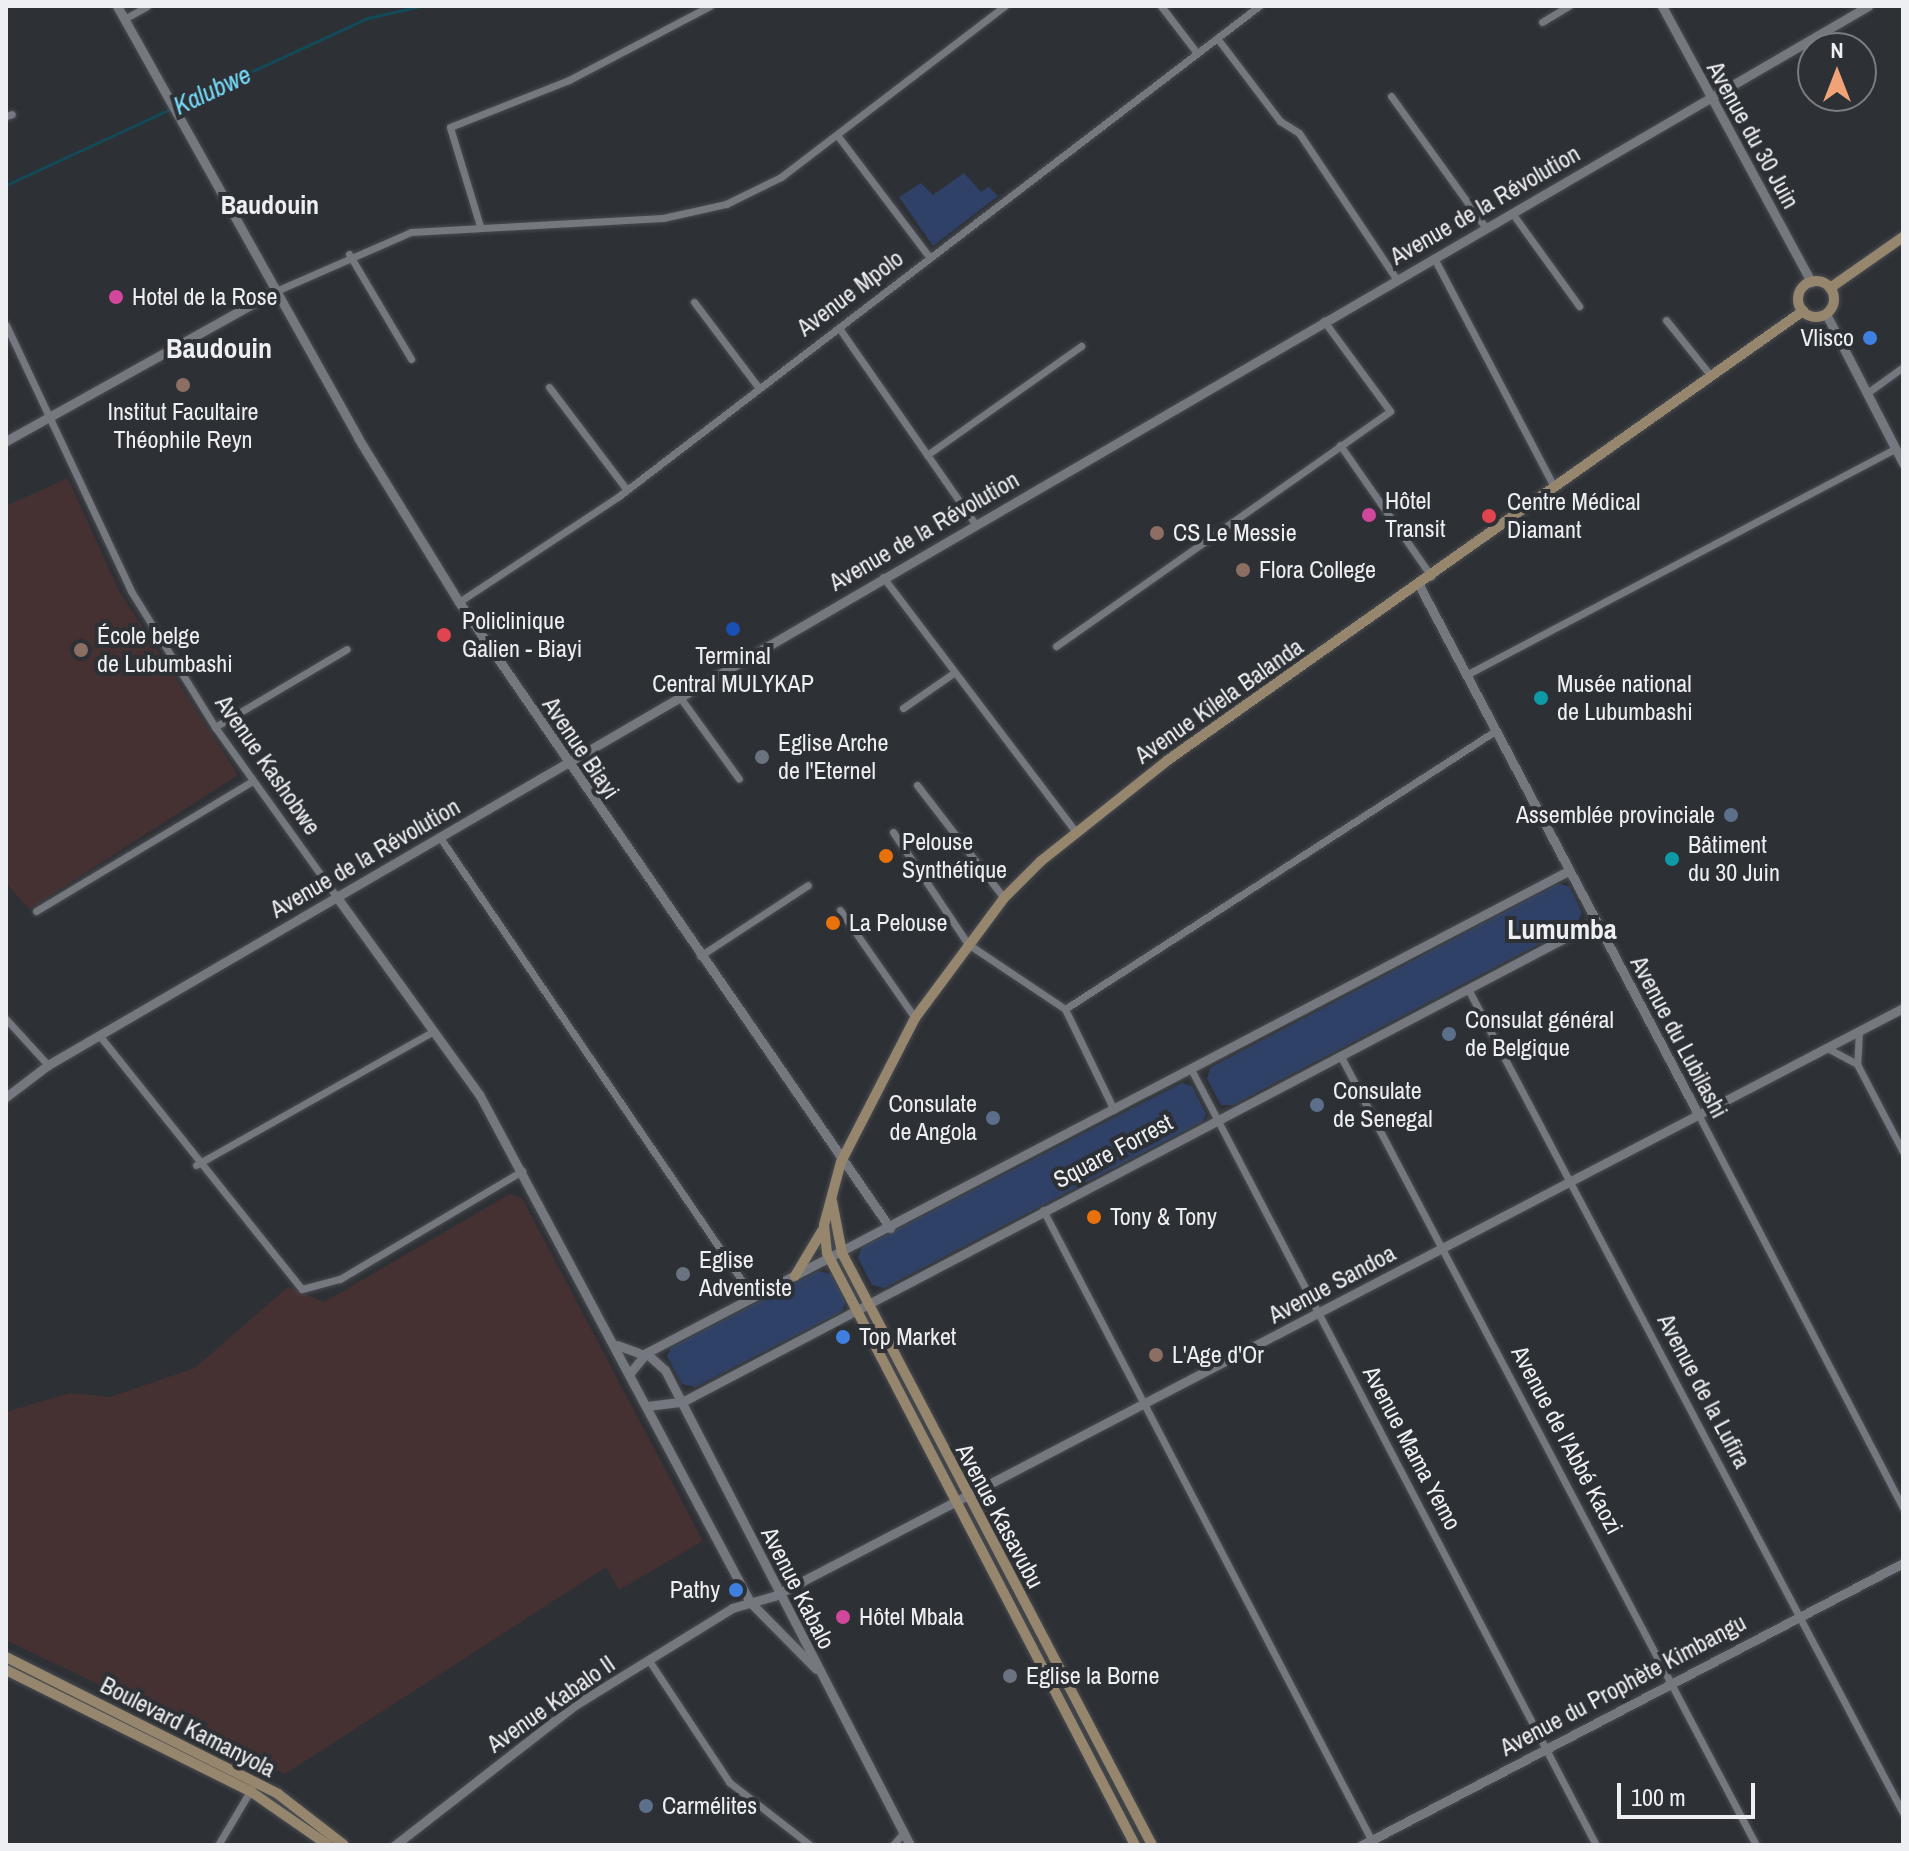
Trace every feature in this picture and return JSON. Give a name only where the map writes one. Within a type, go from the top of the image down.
[{"type":"main road","points":[[1830,288],[1903,237]]},
{"type":"main road","points":[[1811,282],[1830,288],[1834,302],[1826,314],[1803,311],[1799,297],[1811,282]]},
{"type":"main road","name":"Avenue Kilela Balanda","points":[[830,1259],[823,1229],[841,1162],[915,1018],[1004,898],[1075,831],[1803,311]]},
{"type":"main road","name":"Avenue Kasavubu","points":[[831,1199],[842,1253],[1135,1845]]},
{"type":"main road","points":[[795,1276],[823,1229]]},
{"type":"main road","name":"Avenue Kasavubu","points":[[830,1259],[1152,1845]]},
{"type":"main road","name":"Boulevard Kamanyola","points":[[6,1657],[56,1688],[313,1816],[344,1845]]},
{"type":"main road","name":"Boulevard Kamanyola","points":[[6,1670],[56,1688]]},
{"type":"main road","name":"Boulevard Kamanyola","points":[[252,1787],[328,1845]]},
{"type":"street","name":"Avenue Biayi","points":[[117,6],[276,291],[459,602],[841,1162],[890,1228]]},
{"type":"street","points":[[124,19],[147,6]]},
{"type":"street","points":[[480,226],[450,127],[569,80],[710,6]]},
{"type":"street","points":[[6,441],[276,291],[349,254],[411,232],[699,212],[763,188],[1005,6]]},
{"type":"street","points":[[1161,6],[1197,53]]},
{"type":"street","name":"Avenue Mpolo","points":[[459,602],[627,490],[1259,6]]},
{"type":"street","points":[[1542,22],[1569,6]]},
{"type":"street","name":"Avenue du 30 Juin","points":[[1662,6],[1811,282]]},
{"type":"street","name":"Avenue de la Révolution","points":[[6,1097],[48,1065],[336,896],[441,839],[679,696],[1868,6]]},
{"type":"street","points":[[1217,38],[1280,121],[1299,133],[1397,280]]},
{"type":"street","points":[[1391,96],[1486,228]]},
{"type":"street","points":[[837,135],[930,258]]},
{"type":"street","points":[[1512,213],[1579,306]]},
{"type":"street","points":[[349,254],[411,359]]},
{"type":"street","points":[[1434,258],[1554,487]]},
{"type":"street","points":[[694,302],[758,387]]},
{"type":"street","points":[[1826,314],[1903,463]]},
{"type":"street","points":[[1666,320],[1711,376]]},
{"type":"street","points":[[1056,646],[1390,407],[1324,321]]},
{"type":"street","name":"Avenue Kashobwe","points":[[6,325],[124,578],[215,727],[432,1032],[522,1171],[630,1373]]},
{"type":"street","points":[[839,328],[975,524]]},
{"type":"street","points":[[927,455],[1081,346]]},
{"type":"street","points":[[1867,393],[1903,367]]},
{"type":"street","points":[[549,387],[627,490]]},
{"type":"street","points":[[1340,445],[1431,576]]},
{"type":"street","points":[[1466,675],[1895,449]]},
{"type":"street","points":[[883,577],[1075,831]]},
{"type":"street","name":"Avenue du Lubilashi","points":[[1419,585],[1903,1508]]},
{"type":"street","points":[[215,727],[347,649]]},
{"type":"street","points":[[903,708],[955,672]]},
{"type":"street","points":[[679,696],[739,779]]},
{"type":"street","points":[[1065,1009],[1495,731]]},
{"type":"street","points":[[36,911],[252,781]]},
{"type":"street","points":[[917,785],[1004,898]]},
{"type":"street","points":[[893,832],[968,944],[1065,1009],[1114,1110]]},
{"type":"street","points":[[441,839],[753,1297]]},
{"type":"street","name":"Square Forrest","points":[[630,1373],[645,1354],[1192,1071],[1568,871]]},
{"type":"street","points":[[700,956],[808,885]]},
{"type":"street","points":[[840,910],[915,1018]]},
{"type":"street","name":"Square Forrest","points":[[647,1406],[682,1402],[1595,922]]},
{"type":"street","name":"Avenue de la Lufira","points":[[1468,989],[1903,1813]]},
{"type":"street","name":"Avenue Sandoa","points":[[650,1662],[750,1602],[779,1594],[1903,1008]]},
{"type":"street","points":[[6,1019],[48,1065]]},
{"type":"street","points":[[1859,1031],[1857,1064],[1903,1152]]},
{"type":"street","points":[[196,1165],[432,1032]]},
{"type":"street","points":[[99,1035],[196,1165],[295,1285],[309,1290],[522,1171]]},
{"type":"street","points":[[1827,1048],[1857,1064]]},
{"type":"street","name":"Avenue de l'Abbé Kaozi","points":[[1340,1055],[1756,1845]]},
{"type":"street","name":"Avenue Mama Yemo","points":[[1192,1071],[1596,1845]]},
{"type":"street","points":[[1043,1210],[1373,1842]]},
{"type":"street","points":[[613,1343],[645,1354]]},
{"type":"street","name":"Avenue Kabalo","points":[[645,1354],[665,1370],[816,1669],[910,1845]]},
{"type":"street","name":"Avenue Kabalo","points":[[630,1373],[750,1602],[816,1669]]},
{"type":"street","name":"Avenue du Prophète Kimbangu","points":[[1362,1845],[1373,1842],[1546,1748],[1903,1563]]},
{"type":"street","name":"Avenue Kabalo II","points":[[395,1845],[572,1707],[650,1662],[729,1782],[810,1845]]},
{"type":"street","points":[[218,1845],[252,1787]]},
{"type":"street","points":[[893,1845],[903,1833]]},
{"type":"shaded area","points":[[964,173],[981,192],[989,187],[998,196],[933,246],[899,197],[921,183],[933,195]]},
{"type":"shaded area","name":"École belge de Lubumbashi","points":[[68,478],[118,589],[238,775],[29,909],[6,883],[6,506]]},
{"type":"shaded area","points":[[1557,884],[1569,886],[1582,912],[1577,924],[1233,1105],[1221,1105],[1207,1079],[1210,1068]]},
{"type":"shaded area","points":[[1182,1083],[1192,1086],[1206,1114],[1202,1122],[884,1288],[872,1285],[858,1258],[862,1247]]},
{"type":"shaded area","points":[[510,1194],[522,1198],[703,1541],[619,1590],[606,1567],[285,1774],[6,1640],[6,1412],[70,1393],[110,1397],[195,1368],[288,1287],[324,1302]]},
{"type":"shaded area","points":[[818,1271],[831,1274],[846,1302],[841,1312],[695,1387],[682,1384],[667,1356],[672,1347]]},
{"type":"waterway","name":"Kalubwe","points":[[6,185],[368,18],[421,6]]},
{"type":"place","name":"Hotel de la Rose","points":[[116,297]]},
{"type":"place","name":"Vlisco","points":[[1870,338]]},
{"type":"place","name":"Institut Facultaire Théophile Reyn","points":[[183,385]]},
{"type":"place","name":"Hôtel Transit","points":[[1369,515]]},
{"type":"place","name":"Centre Médical Diamant","points":[[1489,516]]},
{"type":"place","name":"CS Le Messie","points":[[1157,533]]},
{"type":"place","name":"Flora College","points":[[1243,570]]},
{"type":"place","name":"Terminal Central MULYKAP","points":[[733,629]]},
{"type":"place","name":"Policlinique Galien - Biayi","points":[[444,635]]},
{"type":"place","name":"École belge de Lubumbashi","points":[[81,650]]},
{"type":"place","name":"Musée national de Lubumbashi","points":[[1541,698]]},
{"type":"place","name":"Eglise Arche de l'Eternel","points":[[762,757]]},
{"type":"place","name":"Assemblée provinciale","points":[[1731,815]]},
{"type":"place","name":"Pelouse Synthétique","points":[[886,856]]},
{"type":"place","name":"Bâtiment du 30 Juin","points":[[1672,859]]},
{"type":"place","name":"La Pelouse","points":[[833,923]]},
{"type":"place","name":"Consulat général de Belgique","points":[[1449,1034]]},
{"type":"place","name":"Consulate de Senegal","points":[[1317,1105]]},
{"type":"place","name":"Consulate de Angola","points":[[993,1118]]},
{"type":"place","name":"Tony & Tony","points":[[1094,1217]]},
{"type":"place","name":"Eglise Adventiste","points":[[683,1274]]},
{"type":"place","name":"Top Market","points":[[843,1337]]},
{"type":"place","name":"L'Age d'Or","points":[[1156,1355]]},
{"type":"place","name":"Pathy","points":[[736,1590]]},
{"type":"place","name":"Hôtel Mbala","points":[[843,1617]]},
{"type":"place","name":"Eglise la Borne","points":[[1010,1676]]},
{"type":"place","name":"Carmélites","points":[[646,1806]]},
{"type":"district","name":"Baudouin","points":[[270,205]]},
{"type":"district","name":"Baudouin","points":[[219,348]]},
{"type":"district","name":"Lumumba","points":[[1562,929]]}]
